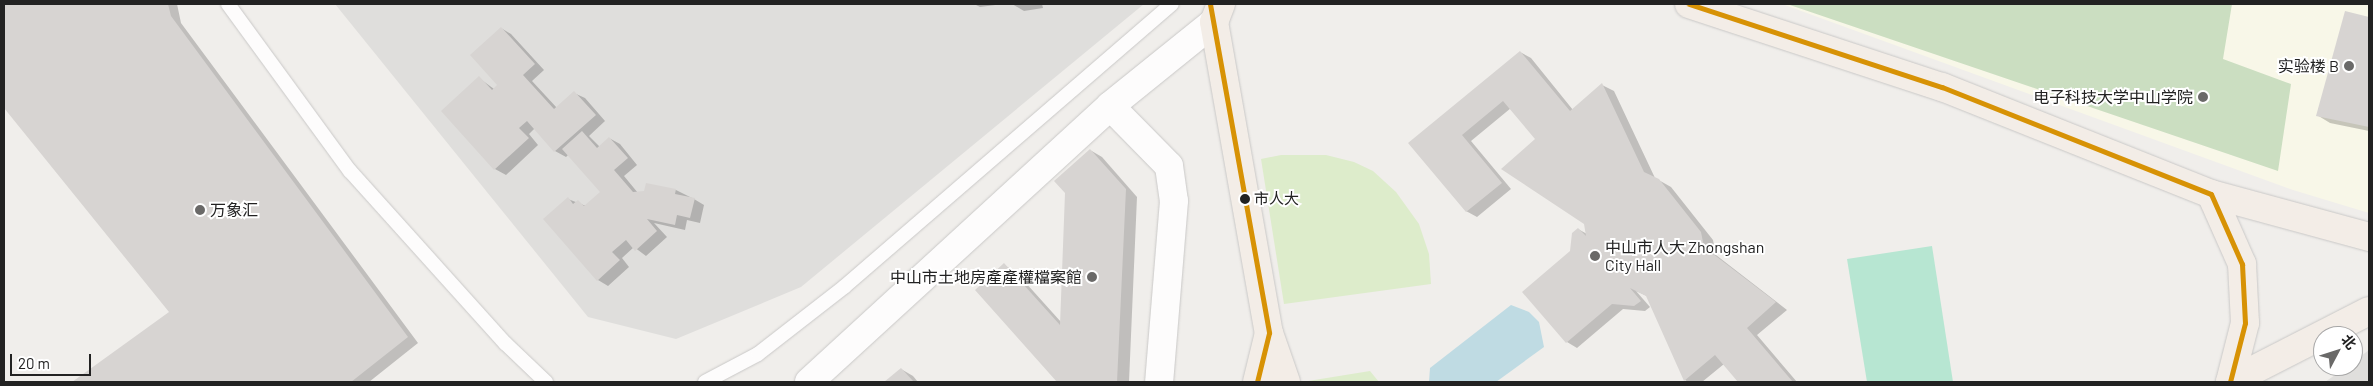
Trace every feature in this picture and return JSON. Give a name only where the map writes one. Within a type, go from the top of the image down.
[{"type":"main road","points":[[1689,4],[1942,87],[2211,194],[2369,238]]},
{"type":"main road","points":[[1218,13],[1269,333],[1286,382]]},
{"type":"main road","points":[[2211,194],[2242,264],[2245,323],[2230,382]]},
{"type":"main road","points":[[2230,382],[2369,311]]},
{"type":"main road","points":[[1257,382],[1269,333]]},
{"type":"street","points":[[809,382],[1110,106],[1218,13]]},
{"type":"street","points":[[1110,106],[1169,166],[1174,201],[1158,382]]},
{"type":"lane","points":[[228,4],[300,104],[362,185],[505,343],[546,382]]},
{"type":"lane","points":[[705,382],[758,354],[844,287],[1172,4]]},
{"type":"shaded area","points":[[335,4],[1144,4],[801,287],[676,339],[588,317]]},
{"type":"shaded area","name":"电子科技大学中山学院","points":[[1782,4],[2369,4],[2369,213],[2293,190]]},
{"type":"shaded area","points":[[2369,350],[2369,382],[2325,382],[2334,376],[2363,376],[2363,354]]},
{"type":"green space","name":"电子科技大学中山学院","points":[[1787,4],[2232,4],[2223,59],[2291,84],[2278,171]]},
{"type":"green space","points":[[1281,155],[1326,155],[1354,162],[1373,171],[1396,192],[1419,224],[1429,254],[1431,284],[1284,304],[1261,159]]},
{"type":"green space","points":[[1932,246],[1953,382],[1867,382],[1847,259]]},
{"type":"green space","points":[[1370,371],[1379,382],[1302,382]]},
{"type":"water","points":[[1511,305],[1529,312],[1539,322],[1544,347],[1496,382],[1429,382],[1430,368]]},
{"type":"building","name":"万象汇","points":[[4,4],[168,4],[171,16],[408,337],[351,382],[72,382],[169,312],[4,108]]},
{"type":"building","name":"实验楼 B","points":[[2345,11],[2369,17],[2369,127],[2316,116]]},
{"type":"building","points":[[501,27],[535,64],[523,75],[554,109],[574,91],[596,115],[554,152],[527,121],[519,128],[529,138],[494,170],[441,111],[479,76],[492,90],[497,85],[470,55]]},
{"type":"building","points":[[1520,51],[1570,111],[1602,83],[1644,172],[1659,179],[1701,232],[1704,247],[1776,302],[1747,328],[1793,382],[1738,382],[1715,355],[1684,381],[1646,296],[1630,288],[1641,301],[1634,306],[1612,304],[1566,343],[1522,292],[1570,251],[1572,233],[1578,228],[1586,236],[1584,224],[1501,169],[1535,139],[1503,101],[1462,135],[1502,183],[1466,212],[1408,143]]},
{"type":"building","points":[[582,131],[597,148],[609,137],[628,158],[614,170],[633,192],[644,191],[646,183],[676,189],[675,194],[695,198],[690,218],[677,215],[675,225],[647,219],[657,231],[635,251],[626,240],[612,252],[620,260],[597,281],[543,219],[568,197],[573,204],[578,200],[584,206],[600,192],[562,149]]},
{"type":"building","name":"中山市土地房產產權檔案館","points":[[1090,149],[1126,189],[1117,382],[1057,382],[975,290],[1004,263],[1060,325],[1065,193],[1054,181]]},
{"type":"building","points":[[901,368],[914,382],[884,382]]},
{"type":"transit line","points":[[1210,4],[1269,333],[1257,382]]},
{"type":"transit line","points":[[1689,4],[1942,87],[2211,194],[2242,264],[2245,323],[2230,382]]},
{"type":"place","name":"实验楼 B","points":[[2349,66]]},
{"type":"place","name":"电子科技大学中山学院","points":[[2203,97]]},
{"type":"place","name":"市人大","points":[[1245,199]]},
{"type":"place","name":"万象汇","points":[[200,210]]},
{"type":"place","name":"中山市人大 Zhongshan City Hall","points":[[1595,256]]},
{"type":"place","name":"中山市土地房產產權檔案館","points":[[1092,277]]}]
